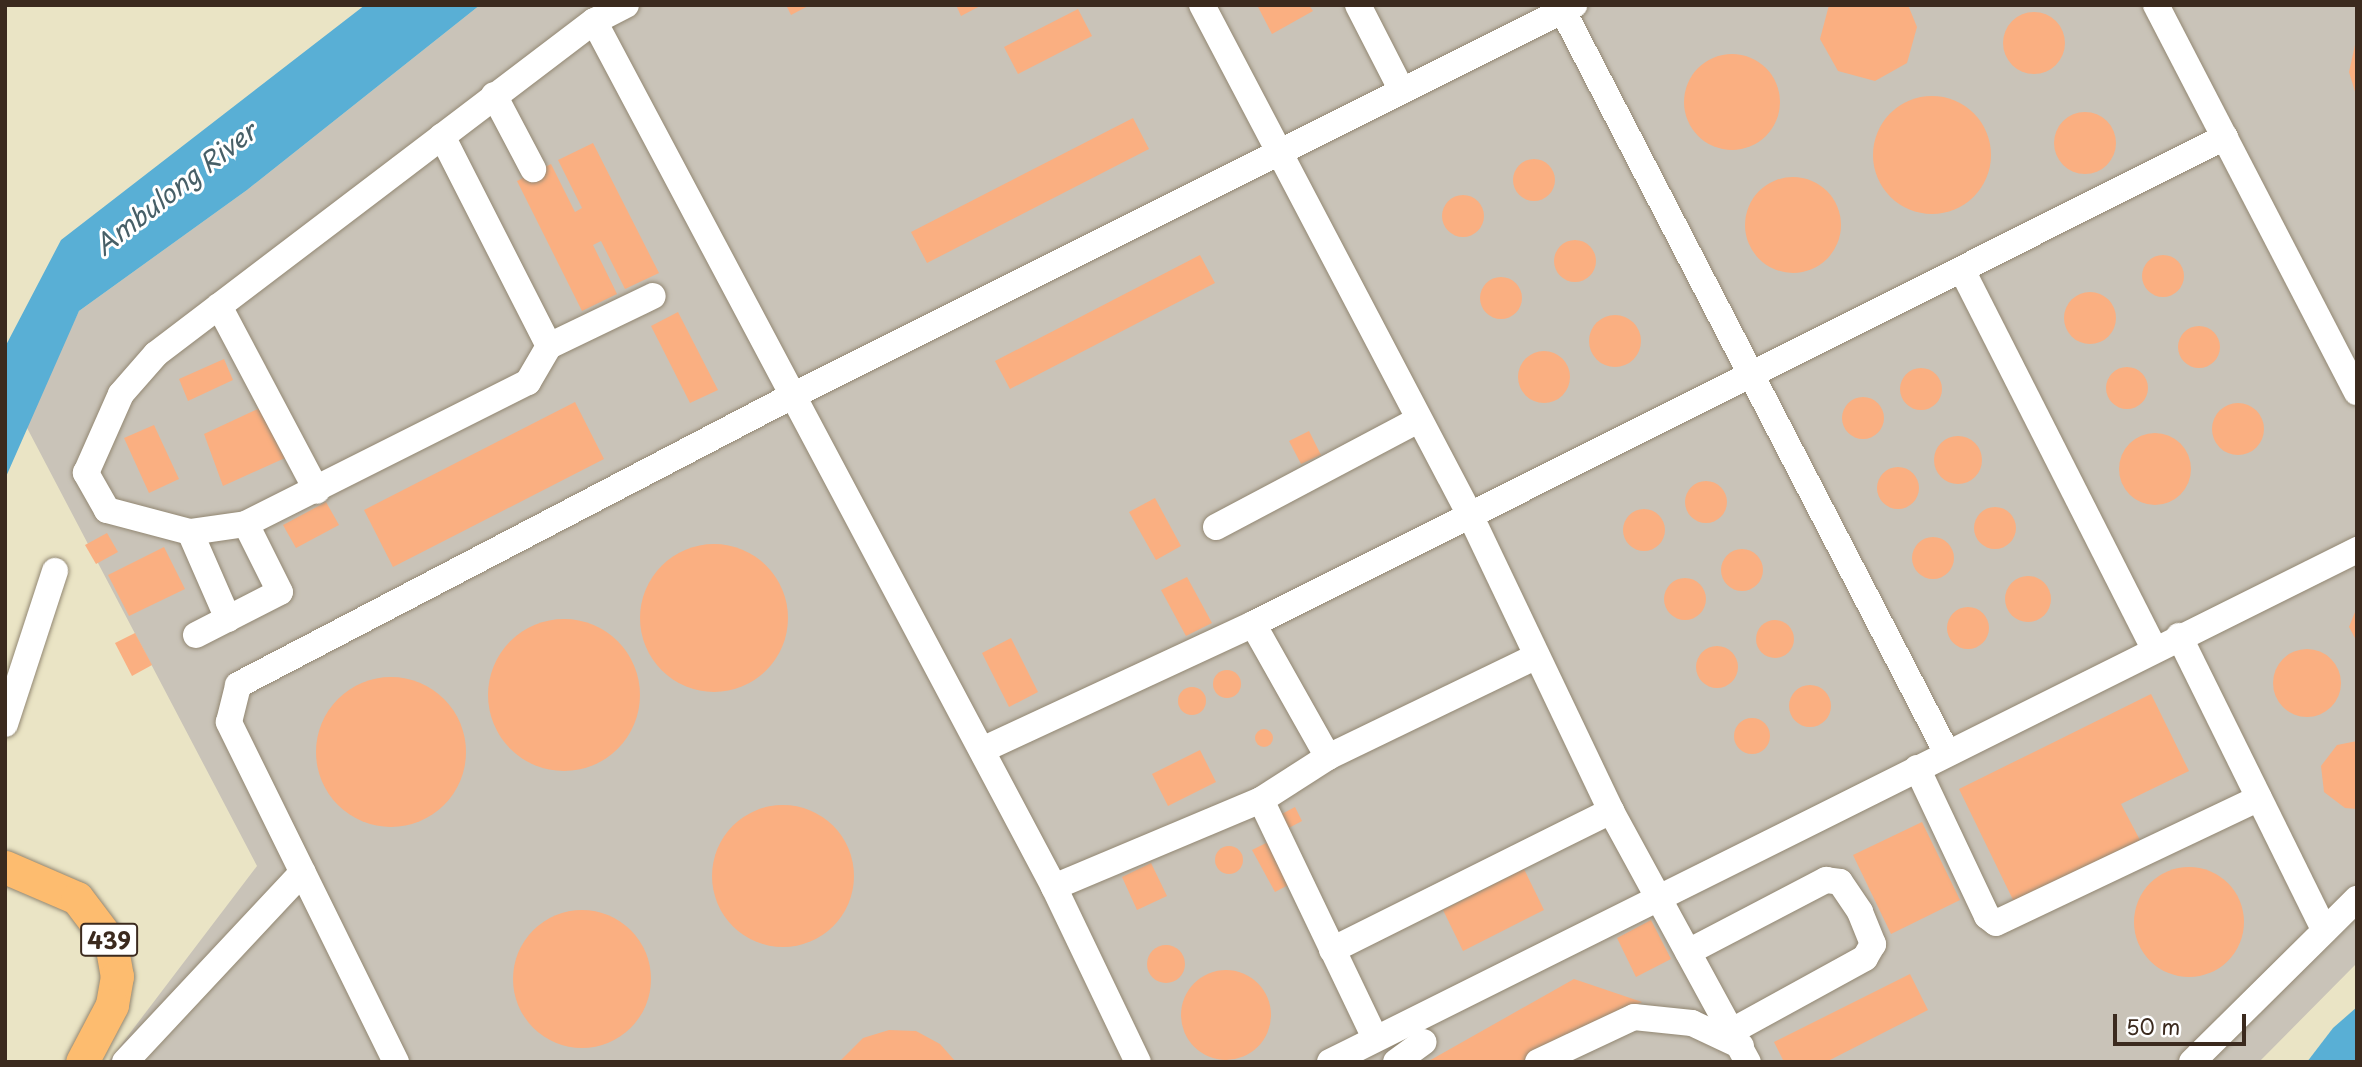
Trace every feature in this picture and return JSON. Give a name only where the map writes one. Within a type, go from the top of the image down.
[{"type":"main road","name":"439","points":[[5,867],[77,898],[111,943],[117,976],[113,1005],[82,1062]]},
{"type":"lane","points":[[626,5],[594,21],[156,354],[121,394],[86,472],[107,510],[190,532],[246,524],[317,491],[528,382],[549,346],[653,296]]},
{"type":"lane","points":[[1202,5],[1283,155],[1416,421],[1471,517],[1533,658],[1611,811],[1740,1046]]},
{"type":"lane","points":[[1358,5],[1401,89]]},
{"type":"lane","points":[[2156,5],[2357,392]]},
{"type":"lane","points":[[396,1062],[229,722],[238,685],[790,397],[1283,155],[1401,89],[1569,8],[1946,751]]},
{"type":"lane","points":[[594,21],[790,397],[1054,887],[1138,1062]]},
{"type":"lane","points":[[495,95],[533,169]]},
{"type":"lane","points":[[442,136],[549,346]]},
{"type":"lane","points":[[982,750],[1253,624],[1471,517],[1755,371],[1963,272],[2225,137]]},
{"type":"lane","points":[[1963,272],[2154,648]]},
{"type":"lane","points":[[219,306],[317,491]]},
{"type":"lane","points":[[1216,527],[1416,421]]},
{"type":"lane","points":[[196,635],[280,592],[246,524]]},
{"type":"lane","points":[[190,532],[228,619]]},
{"type":"lane","points":[[1330,1062],[1917,768],[1946,751],[2357,550]]},
{"type":"lane","points":[[5,724],[55,570]]},
{"type":"lane","points":[[1253,624],[1328,757]]},
{"type":"lane","points":[[2179,636],[2324,930]]},
{"type":"lane","points":[[1054,887],[1261,800],[1328,757],[1533,658]]},
{"type":"lane","points":[[1917,768],[1987,916],[1996,923],[2259,798]]},
{"type":"lane","points":[[1261,800],[1375,1038]]},
{"type":"lane","points":[[1332,950],[1611,811]]},
{"type":"lane","points":[[125,1062],[303,873]]},
{"type":"lane","points":[[1688,953],[1826,880],[1840,882],[1860,912],[1872,944],[1865,958],[1740,1046]]},
{"type":"lane","points":[[2192,1062],[2357,899]]},
{"type":"lane","points":[[1538,1062],[1634,1017],[1692,1023],[1740,1046]]},
{"type":"lane","points":[[1396,1062],[1424,1042]]},
{"type":"shaded area","points":[[480,5],[2357,5],[2357,963],[2259,1062],[108,1062],[257,866],[25,424],[79,311],[247,190]]},
{"type":"water","name":"Ambulong River","points":[[365,5],[480,5],[247,190],[79,311],[5,479],[5,347],[61,240]]},
{"type":"water","points":[[2357,1007],[2357,1062],[2307,1062],[2333,1028]]},
{"type":"building","points":[[786,5],[810,5],[791,15]]},
{"type":"building","points":[[956,5],[982,5],[961,16]]},
{"type":"building","points":[[1257,5],[1309,5],[1313,11],[1272,34]]},
{"type":"building","points":[[1829,5],[1908,5],[1917,27],[1907,63],[1875,81],[1838,71],[1820,39]]},
{"type":"building","points":[[1078,9],[1092,36],[1018,74],[1004,47]]},
{"type":"building","points":[[2028,12],[2040,12],[2056,21],[2063,31],[2063,55],[2056,65],[2040,74],[2028,74],[2017,69],[2008,60],[2003,49],[2003,37],[2008,26],[2017,17]]},
{"type":"building","points":[[2357,36],[2357,95],[2356,95],[2349,72]]},
{"type":"building","points":[[1732,54],[1750,57],[1766,68],[1777,84],[1780,102],[1777,120],[1766,136],[1750,147],[1732,150],[1714,147],[1698,136],[1687,120],[1684,102],[1687,84],[1698,68],[1714,57]]},
{"type":"building","points":[[1932,96],[1955,100],[1974,113],[1987,132],[1991,155],[1987,178],[1974,197],[1955,210],[1932,214],[1909,210],[1890,197],[1877,178],[1873,155],[1877,132],[1890,113],[1909,100]]},
{"type":"building","points":[[2079,112],[2091,112],[2107,121],[2114,131],[2114,155],[2107,165],[2091,174],[2079,174],[2068,169],[2059,160],[2054,149],[2054,137],[2059,126],[2068,117]]},
{"type":"building","points":[[1133,118],[1149,149],[927,263],[911,232]]},
{"type":"building","points":[[593,143],[659,273],[625,289],[601,241],[593,245],[617,294],[582,311],[517,181],[551,164],[575,212],[582,208],[558,160]]},
{"type":"building","points":[[1534,159],[1549,165],[1555,180],[1549,195],[1534,201],[1519,195],[1513,180],[1519,165]]},
{"type":"building","points":[[1793,177],[1811,181],[1827,191],[1837,207],[1841,225],[1837,243],[1827,259],[1811,269],[1793,273],[1775,269],[1759,259],[1749,243],[1745,225],[1749,207],[1759,191],[1775,181]]},
{"type":"building","points":[[1463,195],[1478,201],[1484,216],[1478,231],[1463,237],[1448,231],[1442,216],[1448,201]]},
{"type":"building","points":[[1575,240],[1590,246],[1596,261],[1590,276],[1575,282],[1560,276],[1554,261],[1560,246]]},
{"type":"building","points":[[1200,255],[1215,283],[1010,389],[995,361]]},
{"type":"building","points":[[2163,255],[2178,261],[2184,276],[2178,291],[2163,297],[2148,291],[2142,276],[2148,261]]},
{"type":"building","points":[[1501,277],[1516,283],[1522,298],[1516,313],[1501,319],[1486,313],[1480,298],[1486,283]]},
{"type":"building","points":[[2090,292],[2100,294],[2108,300],[2114,308],[2114,328],[2108,336],[2100,342],[2090,344],[2080,342],[2072,336],[2066,328],[2064,318],[2066,308],[2072,300],[2080,294]]},
{"type":"building","points":[[678,312],[718,390],[690,403],[651,326]]},
{"type":"building","points":[[1615,315],[1625,317],[1633,323],[1639,331],[1639,351],[1633,359],[1625,365],[1615,367],[1605,365],[1597,359],[1591,351],[1589,341],[1591,331],[1597,323],[1605,317]]},
{"type":"building","points":[[2199,326],[2214,332],[2220,347],[2214,362],[2199,368],[2184,362],[2178,347],[2184,332]]},
{"type":"building","points":[[1544,351],[1554,353],[1562,359],[1568,367],[1568,387],[1562,395],[1554,401],[1544,403],[1534,401],[1526,395],[1520,387],[1518,377],[1520,367],[1526,359],[1534,353]]},
{"type":"building","points":[[224,359],[233,380],[188,401],[179,379]]},
{"type":"building","points":[[2127,367],[2142,373],[2148,388],[2142,403],[2127,409],[2112,403],[2106,388],[2112,373]]},
{"type":"building","points":[[1921,368],[1936,374],[1942,389],[1936,404],[1921,410],[1906,404],[1900,389],[1906,374]]},
{"type":"building","points":[[1863,397],[1878,403],[1884,418],[1878,433],[1863,439],[1848,433],[1842,418],[1848,403]]},
{"type":"building","points":[[575,402],[604,459],[393,567],[364,510]]},
{"type":"building","points":[[2238,403],[2248,405],[2256,411],[2262,419],[2262,439],[2256,447],[2248,453],[2238,455],[2228,453],[2220,447],[2214,439],[2212,429],[2214,419],[2220,411],[2228,405]]},
{"type":"building","points":[[262,407],[285,458],[223,486],[204,434]]},
{"type":"building","points":[[154,425],[179,479],[149,493],[124,438]]},
{"type":"building","points":[[1309,431],[1321,455],[1301,464],[1289,441]]},
{"type":"building","points":[[2155,433],[2175,439],[2185,449],[2191,469],[2185,489],[2175,499],[2155,505],[2135,499],[2125,489],[2119,469],[2125,449],[2135,439]]},
{"type":"building","points":[[1958,436],[1975,443],[1982,460],[1975,477],[1958,484],[1941,477],[1934,460],[1941,443]]},
{"type":"building","points":[[1898,467],[1913,473],[1919,488],[1913,503],[1898,509],[1883,503],[1877,488],[1883,473]]},
{"type":"building","points":[[1706,481],[1721,487],[1727,502],[1721,517],[1706,523],[1691,517],[1685,502],[1691,487]]},
{"type":"building","points":[[1155,498],[1181,546],[1156,560],[1129,512]]},
{"type":"building","points":[[326,502],[339,525],[296,548],[283,525]]},
{"type":"building","points":[[1995,507],[2010,513],[2016,528],[2010,543],[1995,549],[1980,543],[1974,528],[1980,513]]},
{"type":"building","points":[[1644,509],[1659,515],[1665,530],[1659,545],[1644,551],[1629,545],[1623,530],[1629,515]]},
{"type":"building","points":[[107,533],[118,552],[96,564],[85,545]]},
{"type":"building","points":[[1933,537],[1948,543],[1954,558],[1948,573],[1933,579],[1918,573],[1912,558],[1918,543]]},
{"type":"building","points":[[714,544],[743,549],[767,565],[783,589],[788,618],[783,647],[767,671],[743,687],[714,692],[685,687],[661,671],[645,647],[640,618],[645,589],[661,565],[685,549]]},
{"type":"building","points":[[164,547],[185,589],[129,616],[108,575]]},
{"type":"building","points":[[1742,549],[1757,555],[1763,570],[1757,585],[1742,591],[1727,585],[1721,570],[1727,555]]},
{"type":"building","points":[[2028,576],[2044,583],[2051,599],[2044,615],[2028,622],[2012,615],[2005,599],[2012,583]]},
{"type":"building","points":[[1187,577],[1212,623],[1186,636],[1161,590]]},
{"type":"building","points":[[1685,578],[1700,584],[1706,599],[1700,614],[1685,620],[1670,614],[1664,599],[1670,584]]},
{"type":"building","points":[[1968,607],[1983,613],[1989,628],[1983,643],[1968,649],[1953,643],[1947,628],[1953,613]]},
{"type":"building","points":[[2357,607],[2357,642],[2349,627]]},
{"type":"building","points":[[564,619],[593,625],[618,641],[634,666],[640,695],[634,724],[618,749],[593,765],[564,771],[535,765],[510,749],[494,724],[488,695],[494,666],[510,641],[535,625]]},
{"type":"building","points":[[1775,620],[1789,625],[1794,639],[1789,653],[1775,658],[1761,653],[1756,639],[1761,625]]},
{"type":"building","points":[[135,633],[152,665],[132,676],[115,643]]},
{"type":"building","points":[[1011,638],[1038,692],[1009,707],[982,653]]},
{"type":"building","points":[[1717,646],[1732,652],[1738,667],[1732,682],[1717,688],[1702,682],[1696,667],[1702,652]]},
{"type":"building","points":[[2314,649],[2335,664],[2341,676],[2339,696],[2331,707],[2314,717],[2300,717],[2283,707],[2275,696],[2273,676],[2283,659],[2294,651]]},
{"type":"building","points":[[1227,670],[1237,674],[1241,684],[1237,694],[1227,698],[1217,694],[1213,684],[1217,674]]},
{"type":"building","points":[[391,677],[420,683],[444,699],[460,723],[466,752],[460,781],[444,805],[420,821],[391,827],[362,821],[338,805],[322,781],[316,752],[322,723],[338,699],[362,683]]},
{"type":"building","points":[[1810,685],[1825,691],[1831,706],[1825,721],[1810,727],[1795,721],[1789,706],[1795,691]]},
{"type":"building","points":[[1192,687],[1202,691],[1206,701],[1202,711],[1192,715],[1182,711],[1178,701],[1182,691]]},
{"type":"building","points":[[2151,694],[2189,771],[2121,804],[2142,844],[2016,906],[1959,789]]},
{"type":"building","points":[[1752,718],[1765,723],[1770,736],[1765,749],[1752,754],[1739,749],[1734,736],[1739,723]]},
{"type":"building","points":[[1264,729],[1270,732],[1273,738],[1270,744],[1264,747],[1258,744],[1255,738],[1258,732]]},
{"type":"building","points":[[2357,741],[2357,809],[2345,808],[2324,792],[2321,766],[2337,745]]},
{"type":"building","points":[[1200,750],[1216,782],[1168,806],[1152,774]]},
{"type":"building","points":[[783,805],[810,810],[834,825],[849,849],[854,876],[849,903],[834,927],[810,942],[783,947],[756,942],[732,927],[717,903],[712,876],[717,849],[732,825],[756,810]]},
{"type":"building","points":[[1295,807],[1302,821],[1285,830],[1278,816]]},
{"type":"building","points":[[1922,822],[1960,900],[1891,934],[1853,855]]},
{"type":"building","points":[[1272,840],[1294,882],[1275,892],[1252,850]]},
{"type":"building","points":[[1229,846],[1239,850],[1243,860],[1239,870],[1229,874],[1219,870],[1215,860],[1219,850]]},
{"type":"building","points":[[1151,863],[1167,896],[1137,910],[1122,877]]},
{"type":"building","points":[[2189,867],[2210,871],[2228,883],[2240,901],[2244,922],[2240,943],[2228,961],[2210,973],[2189,977],[2168,973],[2150,961],[2138,943],[2134,922],[2138,901],[2150,883],[2168,871]]},
{"type":"building","points":[[1524,869],[1544,910],[1463,951],[1443,910]]},
{"type":"building","points":[[582,910],[608,915],[631,930],[646,953],[651,979],[646,1005],[631,1028],[608,1043],[582,1048],[556,1043],[533,1028],[518,1005],[513,979],[518,953],[533,930],[556,915]]},
{"type":"building","points":[[1651,920],[1671,959],[1636,977],[1617,938]]},
{"type":"building","points":[[1166,945],[1180,950],[1185,964],[1180,978],[1166,983],[1152,978],[1147,964],[1152,950]]},
{"type":"building","points":[[1226,970],[1243,973],[1258,983],[1268,998],[1271,1015],[1268,1032],[1258,1047],[1243,1057],[1226,1060],[1209,1057],[1194,1047],[1184,1032],[1181,1015],[1184,998],[1194,983],[1209,973]]},
{"type":"building","points":[[1910,974],[1928,1010],[1826,1062],[1784,1062],[1774,1042]]},
{"type":"building","points":[[1574,979],[1642,1002],[1523,1062],[1427,1062]]},
{"type":"building","points":[[889,1030],[916,1031],[940,1044],[956,1062],[839,1062],[863,1038]]}]
